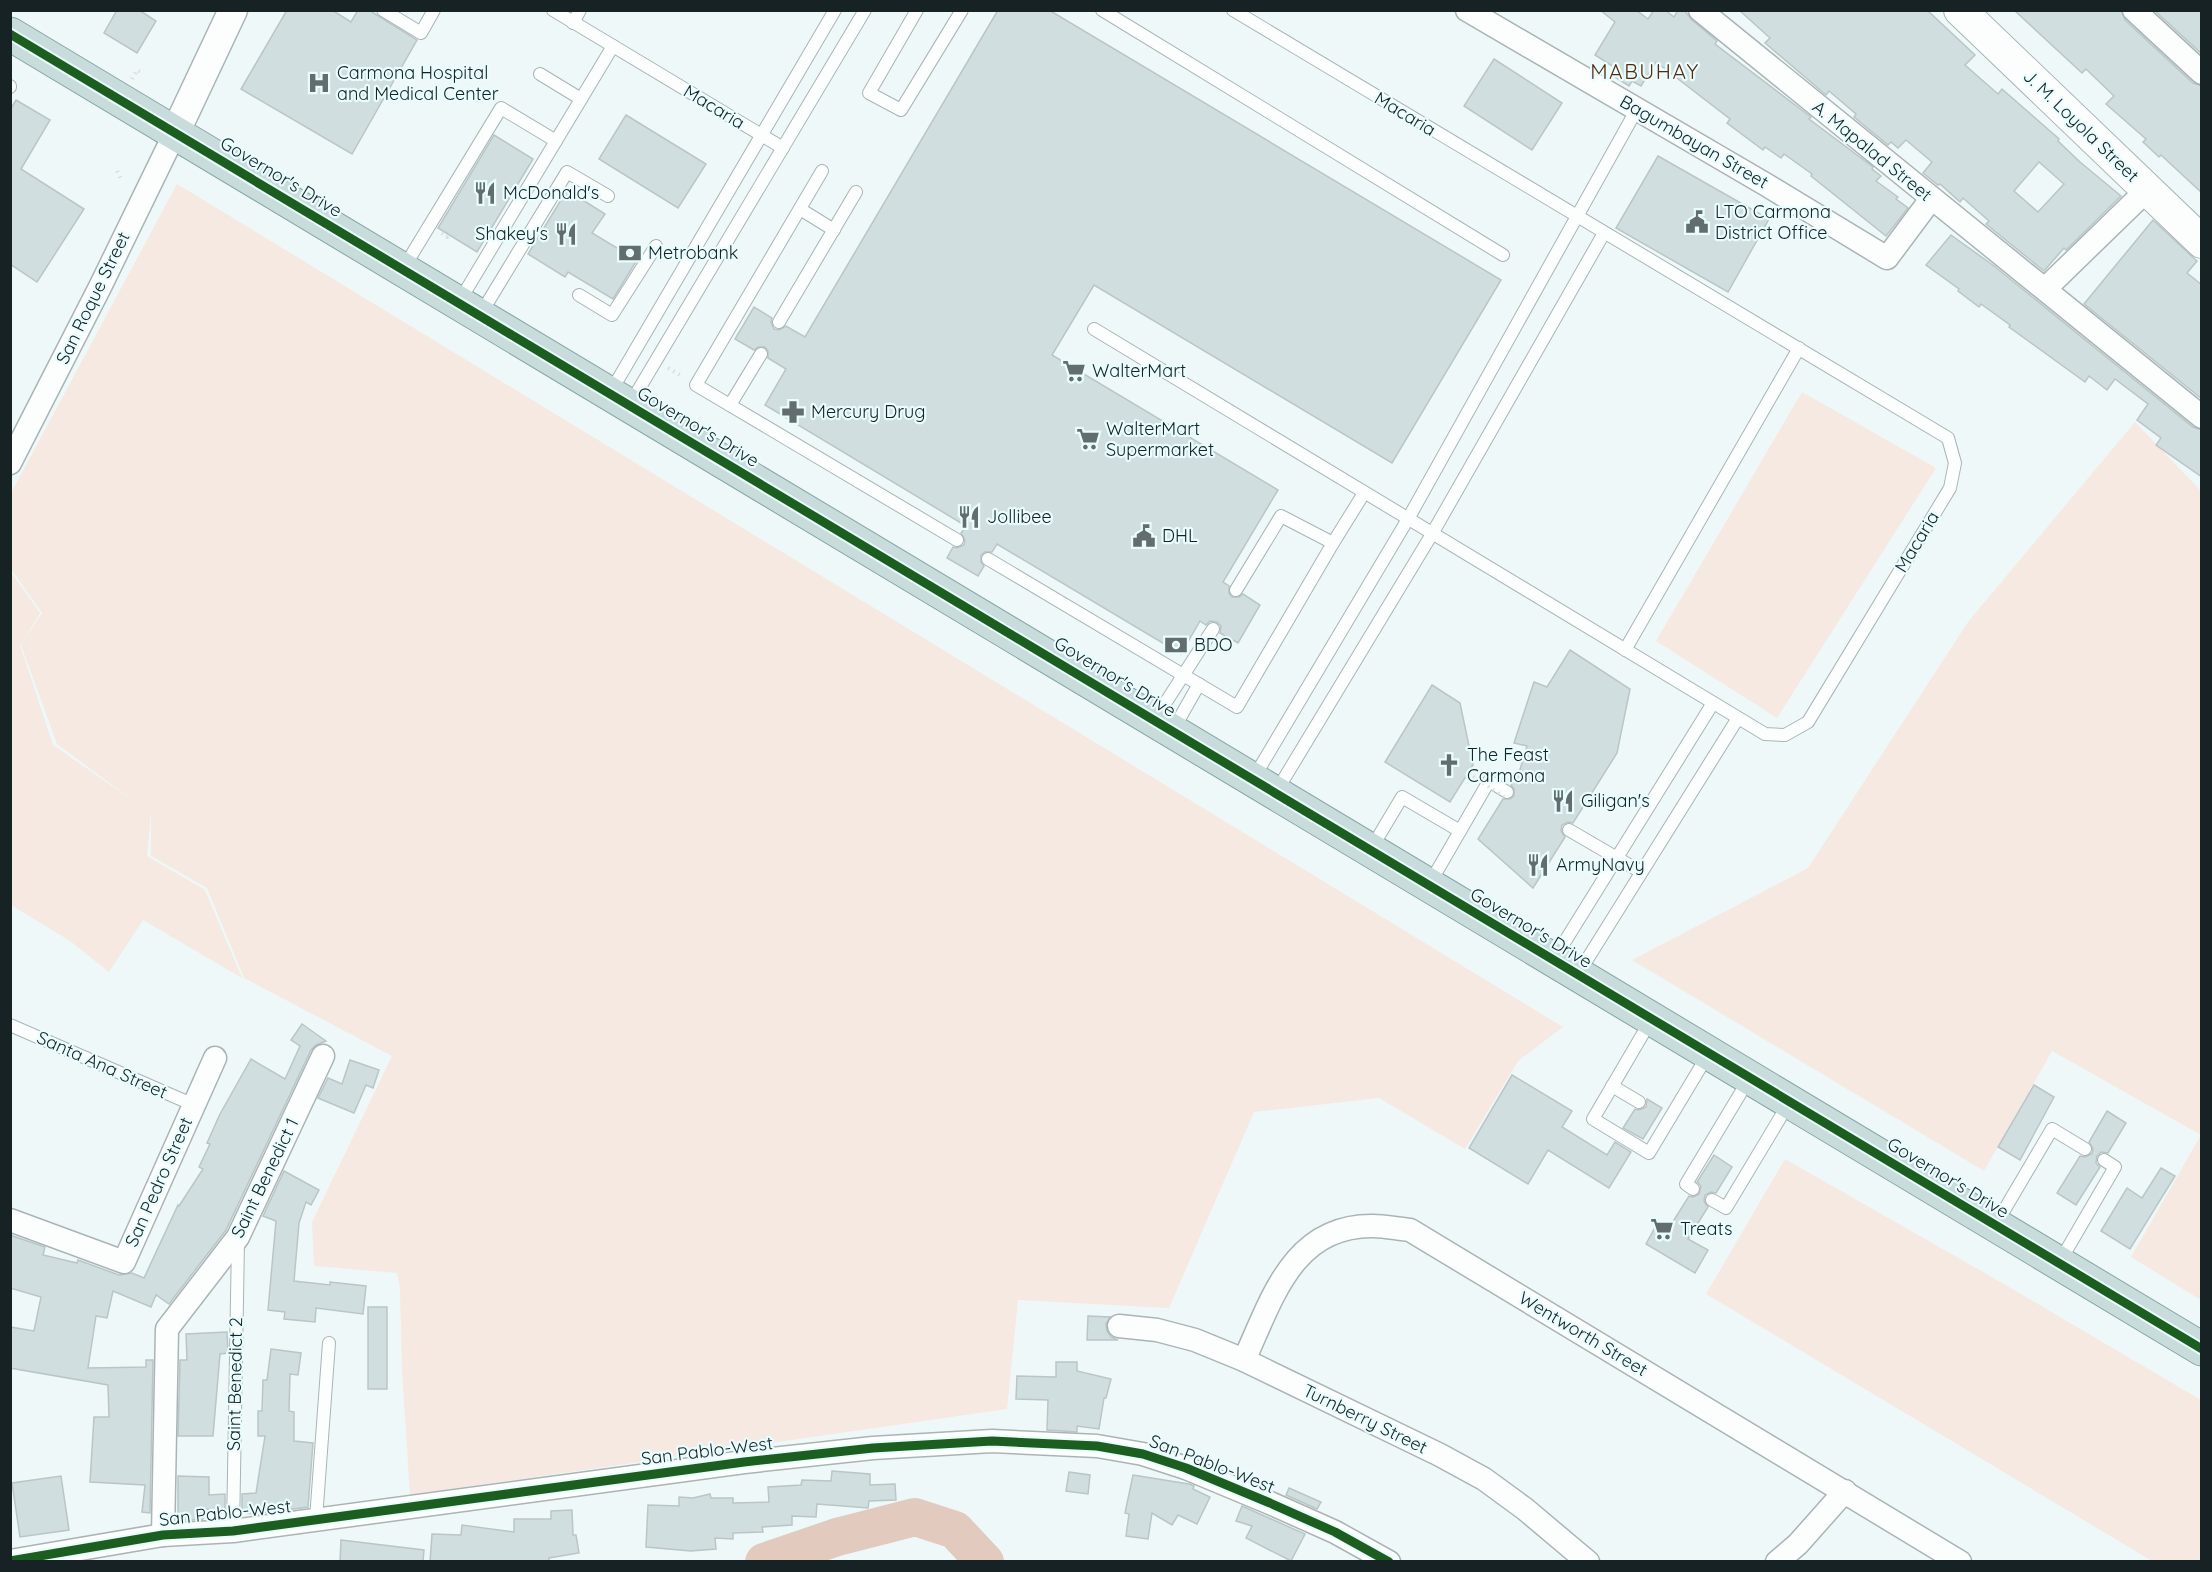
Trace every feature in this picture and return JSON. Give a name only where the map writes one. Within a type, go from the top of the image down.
[{"type":"highway","name":"Governor's Drive","points":[[10,34],[2202,1349]]},
{"type":"main road","name":"J. M. Loyola Street","points":[[1960,10],[2202,242]]},
{"type":"street","points":[[175,133],[233,10]]},
{"type":"street","name":"Bagumbayan Street","points":[[1467,10],[1887,258],[1931,199]]},
{"type":"street","name":"A. Mapalad Street","points":[[1700,10],[2202,417]]},
{"type":"street","points":[[2134,10],[2202,73]]},
{"type":"street","name":"San Roque Street","points":[[10,463],[175,133]]},
{"type":"street","points":[[2045,289],[2147,190]]},
{"type":"street","name":"Saint Benedict 1","points":[[163,1535],[167,1329],[238,1237],[323,1056]]},
{"type":"street","name":"San Pedro Street","points":[[10,1220],[124,1262],[215,1058]]},
{"type":"street","name":"Wentworth Street","points":[[1244,1360],[1281,1280],[1298,1256],[1318,1239],[1340,1230],[1372,1226],[1410,1230],[1960,1562]]},
{"type":"street","name":"Turnberry Street","points":[[1119,1326],[1157,1330],[1195,1340],[1244,1360],[1440,1455],[1484,1479],[1525,1509],[1588,1562]]},
{"type":"street","name":"San Pablo-West","points":[[10,1561],[163,1535],[233,1531],[767,1460],[873,1448],[992,1441],[1097,1446],[1143,1454],[1186,1468],[1270,1503],[1335,1532],[1389,1562]]},
{"type":"street","points":[[1777,1562],[1798,1544],[1845,1491]]},
{"type":"lane","points":[[383,10],[421,33],[434,10]]},
{"type":"lane","name":"Macaria","points":[[553,10],[762,135],[835,10]]},
{"type":"lane","points":[[573,23],[580,10]]},
{"type":"lane","points":[[619,400],[783,148],[865,10]]},
{"type":"lane","points":[[917,10],[869,93],[901,110],[962,10]]},
{"type":"lane","points":[[1102,10],[1503,255]]},
{"type":"lane","name":"Macaria","points":[[1233,10],[1948,438],[1955,463],[1950,488],[1808,722],[1785,735],[1765,734],[1713,703]]},
{"type":"lane","points":[[469,309],[556,141],[613,46]]},
{"type":"lane","points":[[540,74],[581,99]]},
{"type":"lane","points":[[403,270],[501,108],[556,141]]},
{"type":"lane","points":[[1264,786],[1408,519],[1637,109]]},
{"type":"lane","points":[[619,400],[762,135],[783,148]]},
{"type":"lane","points":[[822,171],[696,385],[957,540]]},
{"type":"lane","points":[[469,309],[567,172],[608,196]]},
{"type":"lane","points":[[779,322],[856,192]]},
{"type":"lane","points":[[800,209],[834,230]]},
{"type":"lane","points":[[1264,786],[1432,534],[1604,233]]},
{"type":"lane","points":[[579,295],[612,315],[656,246]]},
{"type":"lane","points":[[1094,329],[1713,703],[1617,858],[1565,967]]},
{"type":"lane","points":[[1625,650],[1799,348]]},
{"type":"lane","points":[[730,405],[761,354]]},
{"type":"lane","points":[[988,559],[1237,707],[1364,493]]},
{"type":"lane","points":[[1236,590],[1281,516],[1333,543]]},
{"type":"lane","points":[[1164,726],[1183,675],[1213,629]]},
{"type":"lane","points":[[1164,726],[1199,684]]},
{"type":"lane","points":[[1565,967],[1641,872],[1738,718]]},
{"type":"lane","points":[[1428,885],[1489,781],[1506,795]]},
{"type":"lane","points":[[1370,850],[1402,797],[1460,831]]},
{"type":"lane","points":[[1569,830],[1641,872]]},
{"type":"lane","points":[[1652,1019],[1593,1119],[1649,1153],[1664,1117],[1709,1053]]},
{"type":"lane","name":"Santa Ana Street","points":[[10,1024],[194,1105]]},
{"type":"lane","points":[[1693,1188],[1686,1184],[1749,1078]]},
{"type":"lane","points":[[1612,1086],[1639,1102]]},
{"type":"lane","points":[[1712,1200],[1726,1209],[1790,1102]]},
{"type":"lane","points":[[1995,1225],[2052,1130],[2085,1149]]},
{"type":"lane","points":[[2059,1263],[2115,1167],[2104,1160]]},
{"type":"lane","name":"Saint Benedict 2","points":[[233,1531],[238,1237]]},
{"type":"lane","points":[[316,1519],[329,1343]]},
{"type":"path","points":[[130,81],[137,70],[143,74]]},
{"type":"path","points":[[117,171],[122,182]]},
{"type":"path","points":[[663,365],[686,378]]},
{"type":"path","points":[[1468,773],[1506,795]]},
{"type":"shaded area","points":[[177,184],[1563,1027],[1518,1061],[1465,1149],[1379,1098],[1254,1112],[1169,1308],[1018,1300],[1007,1409],[410,1495],[402,1370],[400,1289],[397,1273],[314,1266],[312,1222],[392,1056],[244,978],[207,888],[151,856],[151,813],[147,856],[205,890],[242,978],[143,920],[109,972],[70,941],[11,905],[11,572],[40,613],[22,643],[42,613],[11,569],[11,493]],"holes":[[[21,645],[57,744],[135,802],[53,745]]]},
{"type":"shaded area","points":[[1802,392],[1936,468],[1777,718],[1656,641]]},
{"type":"shaded area","points":[[2135,422],[2201,491],[2201,1135],[2052,1051],[1984,1171],[1632,960],[1808,868],[1968,622]]},
{"type":"shaded area","points":[[2201,1135],[2201,1300],[2131,1257]]},
{"type":"shaded area","points":[[1785,1159],[2201,1400],[2201,1561],[2152,1561],[1706,1294]]},
{"type":"building","points":[[117,10],[139,10],[156,21],[137,53],[104,33]]},
{"type":"building","points":[[287,10],[332,10],[351,22],[358,10],[369,10],[417,40],[352,154],[241,89]]},
{"type":"building","name":"WalterMart","points":[[998,10],[1049,10],[1501,280],[1392,463],[1094,285],[1052,355],[1278,490],[1223,582],[1229,586],[1229,593],[1232,597],[1239,597],[1243,594],[1260,605],[1238,643],[1220,633],[1221,626],[1217,622],[1210,621],[1206,625],[1200,621],[1181,654],[997,544],[992,552],[985,552],[981,555],[981,562],[984,566],[978,576],[947,558],[953,547],[964,545],[965,540],[961,533],[966,526],[765,405],[786,369],[768,358],[768,351],[765,347],[758,347],[754,350],[735,339],[754,307],[772,318],[774,329],[779,330],[786,326],[805,337]]},
{"type":"building","points":[[1600,10],[1636,10],[1648,19],[1654,10],[1665,10],[1674,17],[1678,10],[1684,10],[1692,20],[1717,41],[1715,44],[1873,167],[1872,169],[1881,176],[1876,181],[1898,197],[1896,199],[1908,208],[1886,236],[1811,176],[1812,174],[1784,154],[1781,158],[1765,147],[1763,150],[1727,123],[1730,119],[1656,62],[1641,86],[1632,81],[1629,86],[1613,76],[1617,69],[1595,55],[1615,22]]},
{"type":"building","points":[[1739,10],[1927,10],[1975,55],[1965,65],[1998,94],[2002,89],[2059,139],[2058,141],[2080,162],[2121,196],[2066,250],[2064,248],[2044,271],[1986,224],[1989,221],[1963,198],[1960,202],[1940,184],[1938,185],[1923,173],[1932,162],[1906,140],[1898,148],[1891,142],[1888,145],[1854,117],[1856,114],[1829,91],[1826,95],[1765,43],[1770,38]],"holes":[[[2039,162],[2064,184],[2038,212],[2014,191]]]},
{"type":"building","points":[[2014,10],[2121,10],[2125,20],[2193,83],[2202,86],[2202,193],[2161,155],[2159,157],[2143,142],[2146,139],[2106,104],[2114,96],[2086,69],[2082,73]]},
{"type":"building","points":[[2154,10],[2202,10],[2202,54]]},
{"type":"building","points":[[1494,59],[1562,103],[1532,150],[1464,106]]},
{"type":"building","points":[[16,100],[50,120],[21,169],[84,209],[37,282],[10,264],[10,110]]},
{"type":"building","points":[[626,115],[706,164],[678,208],[599,159]]},
{"type":"building","name":"McDonald's","points":[[494,135],[533,159],[477,252],[438,228]]},
{"type":"building","points":[[1658,156],[1769,219],[1728,292],[1616,228]]},
{"type":"building","points":[[567,190],[605,214],[592,233],[637,260],[613,299],[568,272],[565,277],[528,254]]},
{"type":"building","points":[[2153,220],[2197,261],[2187,273],[2202,285],[2202,399],[2084,304]]},
{"type":"building","points":[[1951,235],[1994,266],[2193,427],[2202,430],[2202,477],[2156,445],[2161,438],[2137,420],[2148,404],[2115,379],[2107,390],[2089,376],[2085,382],[1981,304],[1979,307],[1926,265]]},
{"type":"building","points":[[1570,650],[1630,689],[1617,753],[1573,823],[1568,822],[1562,825],[1561,831],[1565,837],[1533,888],[1478,839],[1503,799],[1510,799],[1514,796],[1514,789],[1511,785],[1519,773],[1527,746],[1514,743],[1534,682],[1547,687]]},
{"type":"building","points":[[1432,685],[1460,703],[1473,765],[1450,802],[1385,762]]},
{"type":"building","points":[[302,1024],[326,1041],[311,1050],[226,1230],[169,1304],[156,1295],[151,1307],[113,1291],[107,1318],[96,1316],[88,1368],[146,1367],[146,1360],[153,1360],[150,1513],[142,1512],[145,1485],[90,1482],[94,1417],[109,1417],[108,1385],[10,1368],[10,1327],[34,1331],[41,1297],[10,1288],[10,1235],[45,1247],[43,1255],[77,1263],[78,1260],[119,1275],[132,1273],[144,1278],[178,1205],[203,1169],[199,1167],[210,1144],[207,1143],[220,1114],[251,1059],[285,1079],[300,1046],[291,1040]]},
{"type":"building","points":[[350,1060],[379,1070],[373,1088],[366,1085],[354,1113],[318,1098],[328,1078],[342,1084]]},
{"type":"building","points":[[1512,1075],[1572,1111],[1562,1127],[1607,1155],[1615,1142],[1631,1152],[1609,1188],[1548,1150],[1528,1184],[1469,1148]]},
{"type":"building","points":[[2034,1085],[2054,1097],[2020,1160],[1998,1147]]},
{"type":"building","points":[[1647,1099],[1662,1108],[1643,1139],[1623,1128],[1635,1109],[1646,1107]]},
{"type":"building","points":[[2107,1111],[2126,1123],[2108,1153],[2101,1152],[2097,1156],[2096,1163],[2100,1167],[2076,1205],[2057,1193],[2080,1156],[2085,1157],[2092,1154],[2093,1149],[2089,1142]]},
{"type":"building","points":[[1714,1155],[1732,1167],[1716,1193],[1711,1192],[1705,1195],[1704,1201],[1708,1207],[1688,1239],[1708,1250],[1695,1273],[1646,1244],[1658,1222],[1669,1228],[1689,1196],[1699,1194],[1701,1186],[1697,1182]]},
{"type":"building","points":[[2161,1168],[2175,1176],[2130,1249],[2101,1231],[2127,1188],[2142,1198]]},
{"type":"building","points":[[284,1171],[319,1190],[311,1205],[306,1202],[299,1223],[294,1281],[366,1286],[363,1314],[316,1308],[315,1322],[284,1319],[285,1312],[268,1310],[276,1221],[263,1216]]},
{"type":"building","points":[[368,1307],[387,1307],[387,1389],[368,1389]]},
{"type":"building","points":[[1088,1316],[1110,1317],[1106,1324],[1107,1331],[1111,1337],[1118,1340],[1087,1340]]},
{"type":"building","points":[[227,1332],[228,1353],[220,1354],[213,1436],[178,1436],[180,1360],[187,1360],[186,1334]]},
{"type":"building","points":[[271,1349],[301,1353],[298,1375],[290,1374],[289,1411],[294,1412],[294,1441],[313,1443],[308,1507],[257,1514],[242,1513],[242,1494],[256,1493],[265,1436],[258,1436],[258,1411],[262,1411],[263,1380],[267,1380]]},
{"type":"building","points":[[1056,1362],[1077,1362],[1077,1371],[1111,1379],[1106,1398],[1104,1398],[1099,1429],[1077,1426],[1077,1432],[1047,1430],[1048,1400],[1016,1399],[1017,1376],[1056,1377]]},
{"type":"building","points":[[832,1471],[870,1474],[870,1485],[895,1484],[896,1500],[869,1501],[868,1508],[817,1504],[816,1517],[792,1516],[792,1525],[762,1527],[763,1532],[733,1533],[733,1539],[715,1538],[716,1549],[691,1551],[646,1547],[648,1505],[679,1506],[679,1497],[693,1498],[710,1494],[711,1498],[733,1498],[733,1503],[769,1502],[768,1487],[801,1485],[802,1480],[831,1481]]},
{"type":"building","points":[[1069,1472],[1090,1475],[1088,1494],[1066,1491]]},
{"type":"building","points":[[1133,1475],[1189,1484],[1194,1486],[1193,1489],[1210,1497],[1197,1524],[1178,1515],[1172,1525],[1152,1513],[1148,1539],[1126,1536],[1129,1514],[1125,1513]]},
{"type":"building","points":[[61,1476],[69,1530],[20,1537],[12,1483]]},
{"type":"building","points":[[178,1476],[209,1477],[209,1495],[225,1494],[225,1511],[205,1509],[203,1519],[178,1521]]},
{"type":"building","points":[[1289,1488],[1321,1502],[1317,1509],[1286,1495]]},
{"type":"building","points":[[1242,1506],[1305,1534],[1291,1561],[1246,1538],[1252,1526],[1236,1521]]},
{"type":"building","points":[[572,1510],[573,1535],[576,1535],[579,1553],[549,1558],[549,1562],[430,1562],[432,1534],[461,1535],[462,1525],[514,1532],[514,1519],[551,1519],[551,1511]]},
{"type":"building","points":[[341,1540],[424,1550],[423,1562],[340,1562]]},
{"type":"waterway","points":[[764,1562],[837,1537],[915,1517],[955,1530],[985,1562]]},
{"type":"cycle path","points":[[10,34],[2202,1349]]},
{"type":"cycle path","points":[[10,1561],[163,1535],[233,1531],[744,1462],[873,1448],[992,1441],[1097,1446],[1143,1454],[1186,1468],[1270,1503],[1335,1532],[1389,1562]]},
{"type":"place","name":"Carmona Hospital and Medical Center","points":[[319,83]]},
{"type":"place","name":"McDonald's","points":[[485,193]]},
{"type":"place","name":"LTO Carmona District Office","points":[[1697,222]]},
{"type":"place","name":"Shakey's","points":[[566,234]]},
{"type":"place","name":"Metrobank","points":[[630,253]]},
{"type":"place","name":"WalterMart","points":[[1074,371]]},
{"type":"place","name":"Mercury Drug","points":[[793,412]]},
{"type":"place","name":"WalterMart Supermarket","points":[[1088,439]]},
{"type":"place","name":"Jollibee","points":[[969,517]]},
{"type":"place","name":"DHL","points":[[1144,536]]},
{"type":"place","name":"BDO","points":[[1176,645]]},
{"type":"place","name":"The Feast Carmona","points":[[1449,765]]},
{"type":"place","name":"Giligan's","points":[[1563,801]]},
{"type":"place","name":"ArmyNavy","points":[[1538,865]]},
{"type":"place","name":"Treats","points":[[1662,1229]]},
{"type":"district","name":"MABUHAY","points":[[1645,72]]}]
